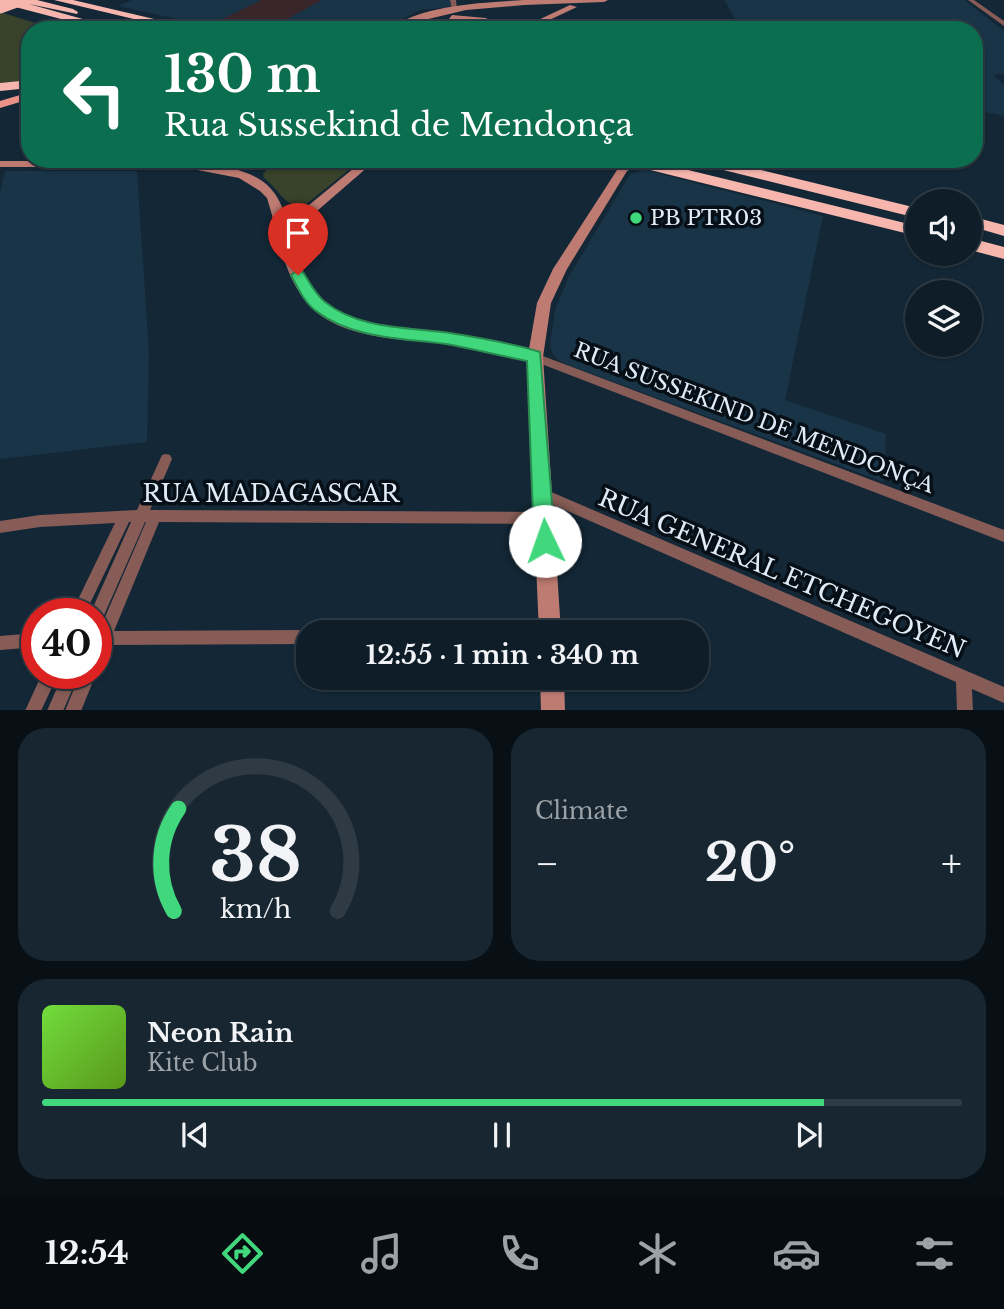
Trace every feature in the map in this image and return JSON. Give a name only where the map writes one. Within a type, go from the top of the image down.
[{"type":"highway","points":[[0,0],[22,2],[107,21]]},
{"type":"highway","points":[[41,0],[126,21]]},
{"type":"highway","points":[[60,0],[130,21]]},
{"type":"highway","points":[[95,1],[134,21]]},
{"type":"highway","points":[[22,2],[68,21]]},
{"type":"highway","points":[[0,7],[22,2],[81,21]]},
{"type":"highway","points":[[0,7],[43,21]]},
{"type":"highway","points":[[57,15],[113,21]]},
{"type":"highway","points":[[0,88],[21,85]]},
{"type":"highway","points":[[646,168],[905,228]]},
{"type":"highway","points":[[720,168],[905,216]]},
{"type":"highway","points":[[723,168],[905,210]]},
{"type":"highway","points":[[780,168],[905,199]]},
{"type":"highway","points":[[982,217],[1004,222]]},
{"type":"highway","points":[[982,227],[1004,233]]},
{"type":"highway","points":[[982,235],[1004,241]]},
{"type":"highway","points":[[982,247],[1004,253]]},
{"type":"main road","points":[[0,105],[21,97]]},
{"type":"main road","points":[[0,105],[21,98]]},
{"type":"street","points":[[411,21],[454,9],[612,0]]},
{"type":"street","points":[[971,0],[1004,24]]},
{"type":"street","points":[[539,21],[557,12],[604,1]]},
{"type":"street","points":[[454,9],[474,21]]},
{"type":"street","points":[[454,9],[482,21]]},
{"type":"street","points":[[0,158],[21,163]]},
{"type":"street","points":[[0,164],[21,163]]},
{"type":"street","points":[[215,168],[254,181],[260,171],[269,168]]},
{"type":"street","points":[[286,238],[313,208],[361,168]]},
{"type":"street","points":[[549,620],[535,357],[541,316],[552,284],[622,168]]},
{"type":"street","name":"RUA SUSSEKIND DE MENDONÇA","points":[[254,181],[267,189],[276,206],[298,275],[310,297],[334,315],[376,330],[452,339],[535,357],[1004,536]]},
{"type":"street","points":[[276,206],[287,211],[313,208]]},
{"type":"street","points":[[112,608],[149,517],[166,459]]},
{"type":"street","name":"RUA GENERAL ETCHEGOYEN","points":[[542,494],[1004,695]]},
{"type":"street","points":[[86,598],[125,516]]},
{"type":"street","name":"RUA MADAGASCAR","points":[[0,527],[40,521],[125,516],[543,518]]},
{"type":"street","points":[[106,598],[149,517]]},
{"type":"street","points":[[112,638],[296,637]]},
{"type":"street","points":[[0,643],[21,641]]},
{"type":"street","points":[[964,677],[965,710]]},
{"type":"street","points":[[33,710],[43,689]]},
{"type":"street","points":[[55,710],[64,689]]},
{"type":"street","points":[[73,710],[82,689]]},
{"type":"street","points":[[552,690],[553,710]]},
{"type":"shaded area","points":[[132,0],[261,0],[218,21],[186,21],[118,6]]},
{"type":"shaded area","points":[[261,0],[322,0],[284,21],[218,21]]},
{"type":"shaded area","points":[[322,0],[451,0],[452,7],[420,10],[398,21],[284,21]]},
{"type":"shaded area","points":[[724,0],[964,0],[1004,31],[1004,74],[993,75],[1004,85],[1004,116],[983,112],[983,21],[737,21]]},
{"type":"shaded area","points":[[645,170],[823,216],[785,400],[886,434],[884,482],[568,365],[552,353],[550,344],[555,310],[568,278],[630,174]]},
{"type":"shaded area","points":[[5,171],[137,171],[149,352],[147,442],[0,459],[0,193]]},
{"type":"green space","points":[[0,12],[28,21],[21,21],[21,81],[0,83]]},
{"type":"green space","points":[[268,168],[351,168],[305,205],[287,201],[263,174]]},
{"type":"place","name":"PB PTR03","points":[[636,218]]},
{"type":"route","points":[[298,275],[310,297],[334,315],[351,322],[376,330],[452,339],[535,357],[545,541]]}]
